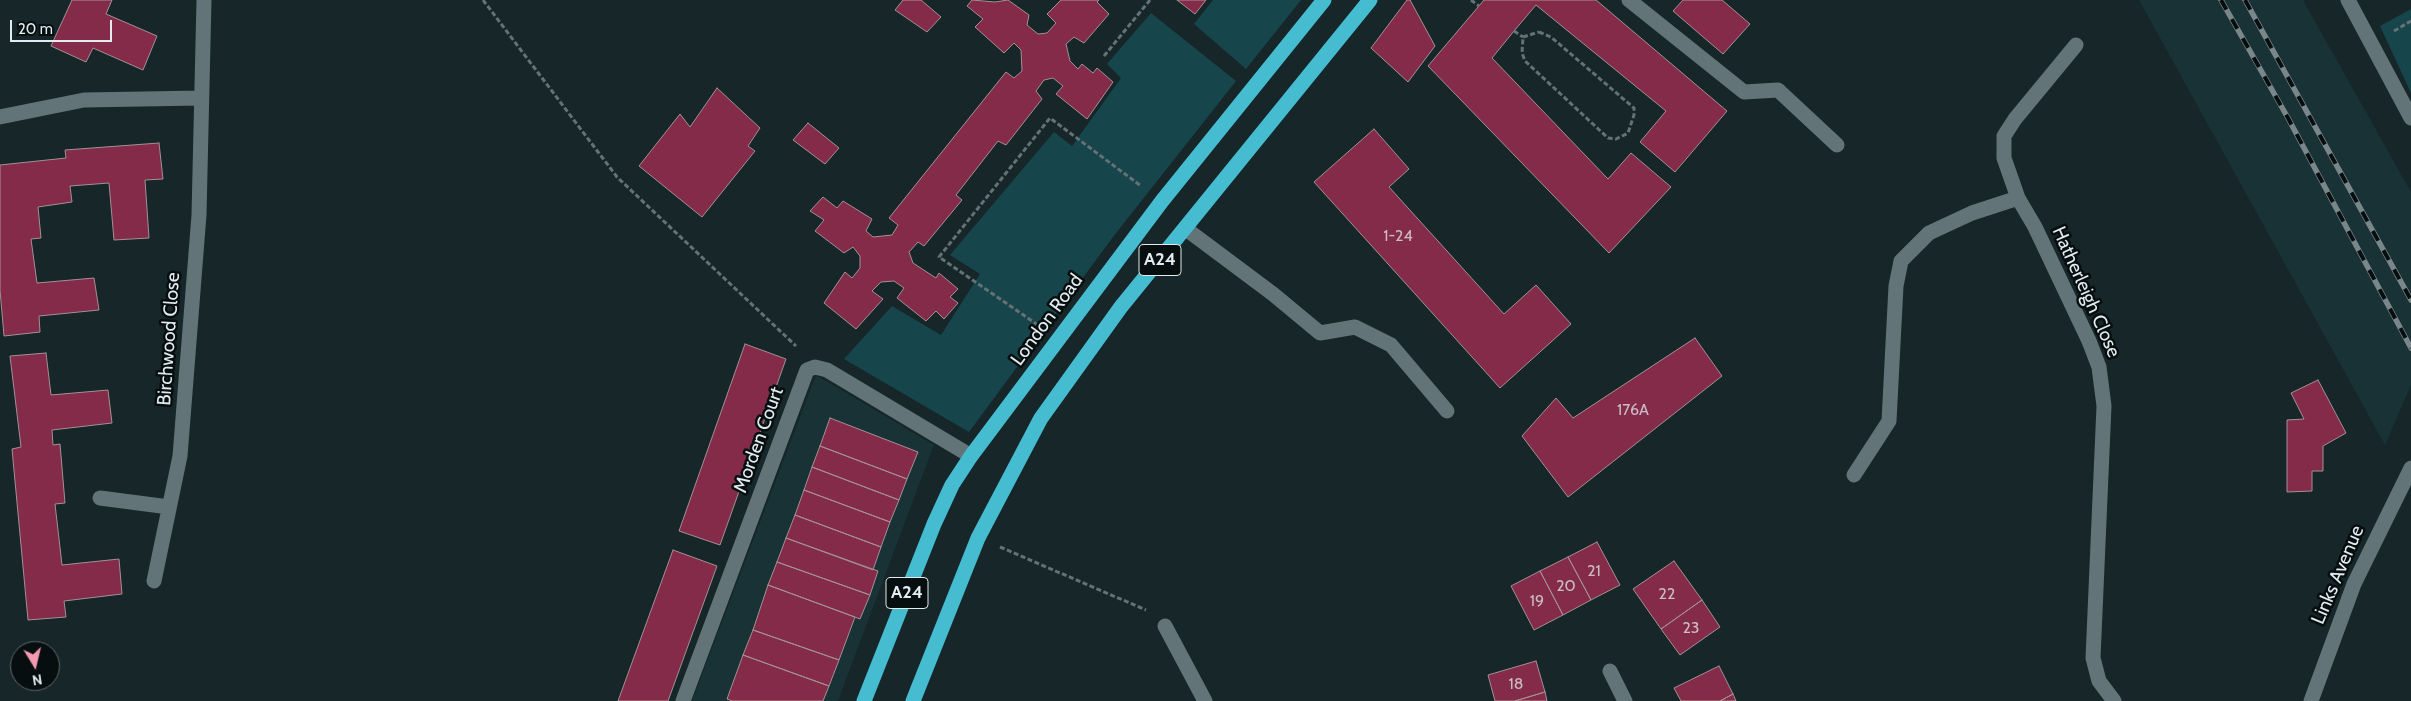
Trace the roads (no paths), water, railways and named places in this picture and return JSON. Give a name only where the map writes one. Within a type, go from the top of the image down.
[{"type":"highway","name":"London Road","points":[[864,701],[934,524],[952,486],[971,456],[1162,201],[1324,0]]},
{"type":"highway","name":"A24","points":[[914,701],[978,538],[1041,418],[1114,316],[1186,230],[1370,0]]},
{"type":"street","name":"Birchwood Close","points":[[154,581],[180,456],[199,215],[204,0]]},
{"type":"street","points":[[1629,0],[1744,92],[1778,90],[1837,145]]},
{"type":"street","points":[[2348,0],[2411,118]]},
{"type":"street","name":"Hatherleigh Close","points":[[2076,45],[2043,83],[2004,136],[2004,158],[2018,198],[2035,227],[2089,341],[2099,367],[2104,406],[2093,658],[2099,681],[2114,701]]},
{"type":"street","points":[[0,117],[84,100],[201,98]]},
{"type":"street","points":[[1854,475],[1889,421],[1896,286],[1901,260],[1929,233],[1972,213],[2018,198]]},
{"type":"street","points":[[1186,230],[1273,294],[1320,333],[1355,327],[1391,345],[1447,411]]},
{"type":"street","name":"Morden Court","points":[[683,701],[807,370],[816,367],[827,370],[971,456]]},
{"type":"street","name":"Links Avenue","points":[[2311,701],[2354,584],[2411,468]]},
{"type":"street","points":[[100,498],[169,508]]},
{"type":"street","points":[[1164,626],[1205,701]]},
{"type":"street","points":[[1610,671],[1625,701]]},
{"type":"railway","points":[[2221,0],[2288,118],[2411,348]]},
{"type":"railway","points":[[2245,0],[2411,300]]}]
